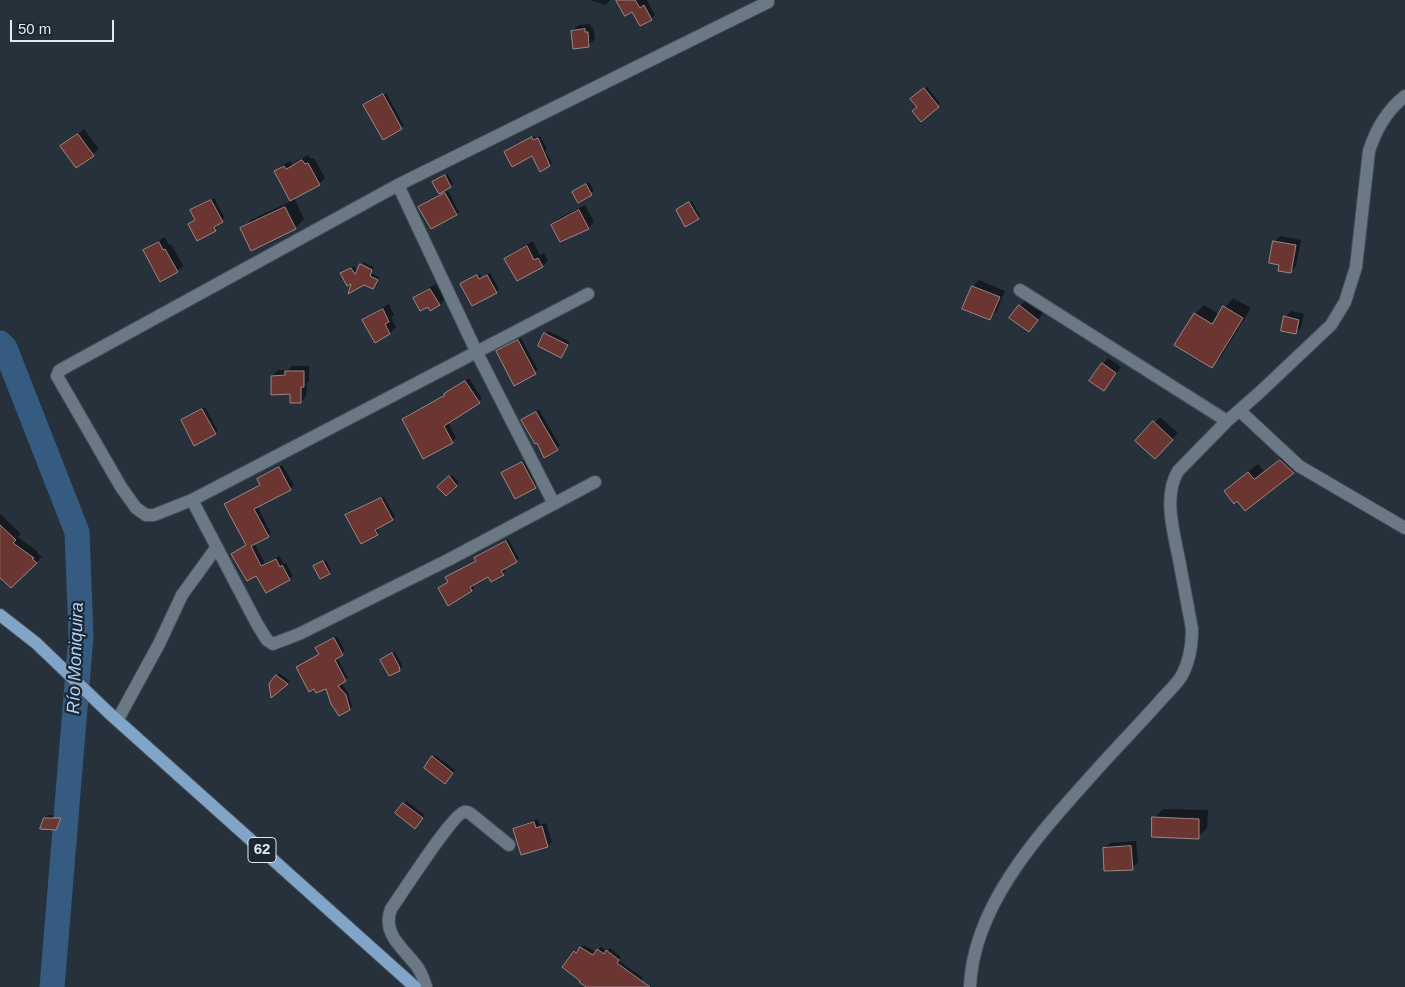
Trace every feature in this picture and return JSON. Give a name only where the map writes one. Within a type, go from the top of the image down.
[{"type":"main road","name":"62","points":[[0,615],[36,643],[113,716],[415,987]]},
{"type":"street","points":[[588,294],[192,500],[154,515],[146,515],[136,508],[121,487],[57,376],[59,371],[398,185],[768,2]]},
{"type":"street","points":[[970,987],[976,948],[988,914],[1005,884],[1036,840],[1092,774],[1136,729],[1181,677],[1191,645],[1192,629],[1173,522],[1171,490],[1174,479],[1178,471],[1227,421],[1331,325],[1345,302],[1356,267],[1369,151],[1374,134],[1384,118],[1395,104],[1405,96]]},
{"type":"street","points":[[398,185],[477,353],[554,504]]},
{"type":"street","points":[[1020,290],[1227,421]]},
{"type":"street","points":[[1240,411],[1299,466],[1405,528]]},
{"type":"street","points":[[192,500],[257,624],[267,640],[273,644],[299,634],[430,569],[595,482]]},
{"type":"street","points":[[113,716],[158,644],[182,595],[216,548]]},
{"type":"street","points":[[426,987],[417,967],[390,934],[388,921],[390,911],[461,813],[471,814],[509,845]]},
{"type":"building","points":[[616,0],[635,0],[640,8],[644,5],[652,20],[640,26],[632,12],[625,16]]},
{"type":"building","points":[[585,29],[585,32],[588,32],[589,47],[573,49],[571,31]]},
{"type":"building","points":[[924,88],[939,107],[921,122],[912,111],[917,107],[910,99]]},
{"type":"building","points":[[383,94],[402,129],[383,140],[363,105]]},
{"type":"building","points":[[78,134],[94,156],[76,168],[60,146]]},
{"type":"building","points":[[532,137],[533,140],[538,138],[550,166],[540,172],[532,156],[512,167],[504,152]]},
{"type":"building","points":[[302,160],[305,164],[308,163],[320,185],[290,201],[274,171],[284,166],[286,169]]},
{"type":"building","points":[[445,175],[451,187],[439,194],[432,182]]},
{"type":"building","points":[[586,184],[592,195],[578,203],[572,192]]},
{"type":"building","points":[[445,193],[457,215],[431,229],[418,207]]},
{"type":"building","points":[[211,200],[223,222],[214,227],[216,231],[197,241],[188,224],[195,220],[190,210]]},
{"type":"building","points":[[689,202],[699,219],[685,227],[676,210]]},
{"type":"building","points":[[285,207],[296,229],[251,251],[240,228]]},
{"type":"building","points":[[579,210],[589,229],[560,242],[551,225]]},
{"type":"building","points":[[1273,241],[1296,245],[1291,273],[1278,271],[1279,265],[1269,263]]},
{"type":"building","points":[[159,242],[178,272],[160,282],[143,250]]},
{"type":"building","points":[[527,246],[534,260],[538,258],[543,267],[517,281],[504,259]]},
{"type":"building","points":[[360,264],[372,270],[370,276],[378,280],[373,289],[364,285],[348,294],[351,284],[347,286],[340,273],[351,268],[355,274]]},
{"type":"building","points":[[477,275],[479,279],[487,275],[497,293],[472,306],[460,284]]},
{"type":"building","points":[[972,286],[1000,297],[990,320],[962,309]]},
{"type":"building","points":[[430,289],[440,305],[430,311],[428,307],[420,311],[413,298]]},
{"type":"building","points":[[1019,305],[1038,320],[1029,332],[1009,318]]},
{"type":"building","points":[[1223,306],[1243,318],[1212,368],[1174,345],[1194,313],[1212,324]]},
{"type":"building","points":[[383,309],[389,322],[385,324],[390,334],[375,343],[362,320]]},
{"type":"building","points":[[1284,316],[1299,320],[1296,334],[1281,331]]},
{"type":"building","points":[[544,333],[568,345],[561,358],[538,346]]},
{"type":"building","points":[[518,340],[536,374],[514,386],[496,351]]},
{"type":"building","points":[[1102,363],[1116,373],[1104,391],[1089,381]]},
{"type":"building","points":[[285,371],[304,371],[301,403],[290,403],[290,394],[271,395],[271,376],[285,375]]},
{"type":"building","points":[[465,381],[480,403],[444,426],[453,443],[423,459],[402,419],[445,395]]},
{"type":"building","points":[[202,409],[216,434],[194,446],[181,420]]},
{"type":"building","points":[[536,412],[558,450],[544,458],[537,443],[535,444],[521,420]]},
{"type":"building","points":[[1153,421],[1173,440],[1155,459],[1135,441]]},
{"type":"building","points":[[1280,460],[1294,473],[1245,511],[1237,501],[1234,504],[1224,491],[1248,472],[1254,479]]},
{"type":"building","points":[[522,462],[536,488],[515,499],[501,473]]},
{"type":"building","points":[[279,467],[291,490],[254,509],[269,537],[251,546],[261,566],[276,559],[280,567],[282,565],[290,580],[266,593],[256,576],[247,581],[231,554],[246,545],[224,504],[260,485],[257,479]]},
{"type":"building","points":[[449,476],[457,486],[446,496],[437,487]]},
{"type":"building","points":[[381,498],[393,520],[375,530],[378,535],[361,544],[345,515]]},
{"type":"building","points":[[0,525],[16,540],[13,543],[34,558],[32,559],[37,563],[11,588],[0,578]]},
{"type":"building","points":[[506,541],[517,562],[501,571],[504,575],[491,582],[488,577],[470,587],[472,591],[448,606],[438,588],[448,582],[445,577],[476,561],[474,558]]},
{"type":"building","points":[[323,561],[330,574],[320,579],[313,566]]},
{"type":"building","points":[[334,638],[343,655],[335,660],[346,681],[338,686],[346,695],[350,710],[339,716],[331,704],[326,689],[316,693],[314,689],[309,692],[296,667],[319,654],[315,648]]},
{"type":"building","points":[[392,653],[400,671],[389,676],[380,660]]},
{"type":"building","points":[[276,675],[288,684],[271,698],[269,684]]},
{"type":"building","points":[[432,756],[453,773],[445,784],[424,768]]},
{"type":"building","points":[[403,803],[423,818],[415,829],[395,813]]},
{"type":"building","points":[[1152,817],[1199,819],[1199,839],[1152,837]]},
{"type":"building","points":[[44,818],[61,818],[56,830],[40,829]]},
{"type":"building","points":[[534,822],[536,828],[542,826],[548,847],[521,855],[513,829]]},
{"type":"building","points":[[1131,846],[1133,870],[1104,871],[1103,848]]},
{"type":"building","points":[[580,947],[593,955],[597,949],[604,954],[606,950],[619,960],[617,963],[650,987],[586,987],[562,967],[574,951],[576,953]]},
{"type":"waterway","name":"Río Moniquira","points":[[0,343],[5,348],[77,532],[81,636],[52,987]]}]
